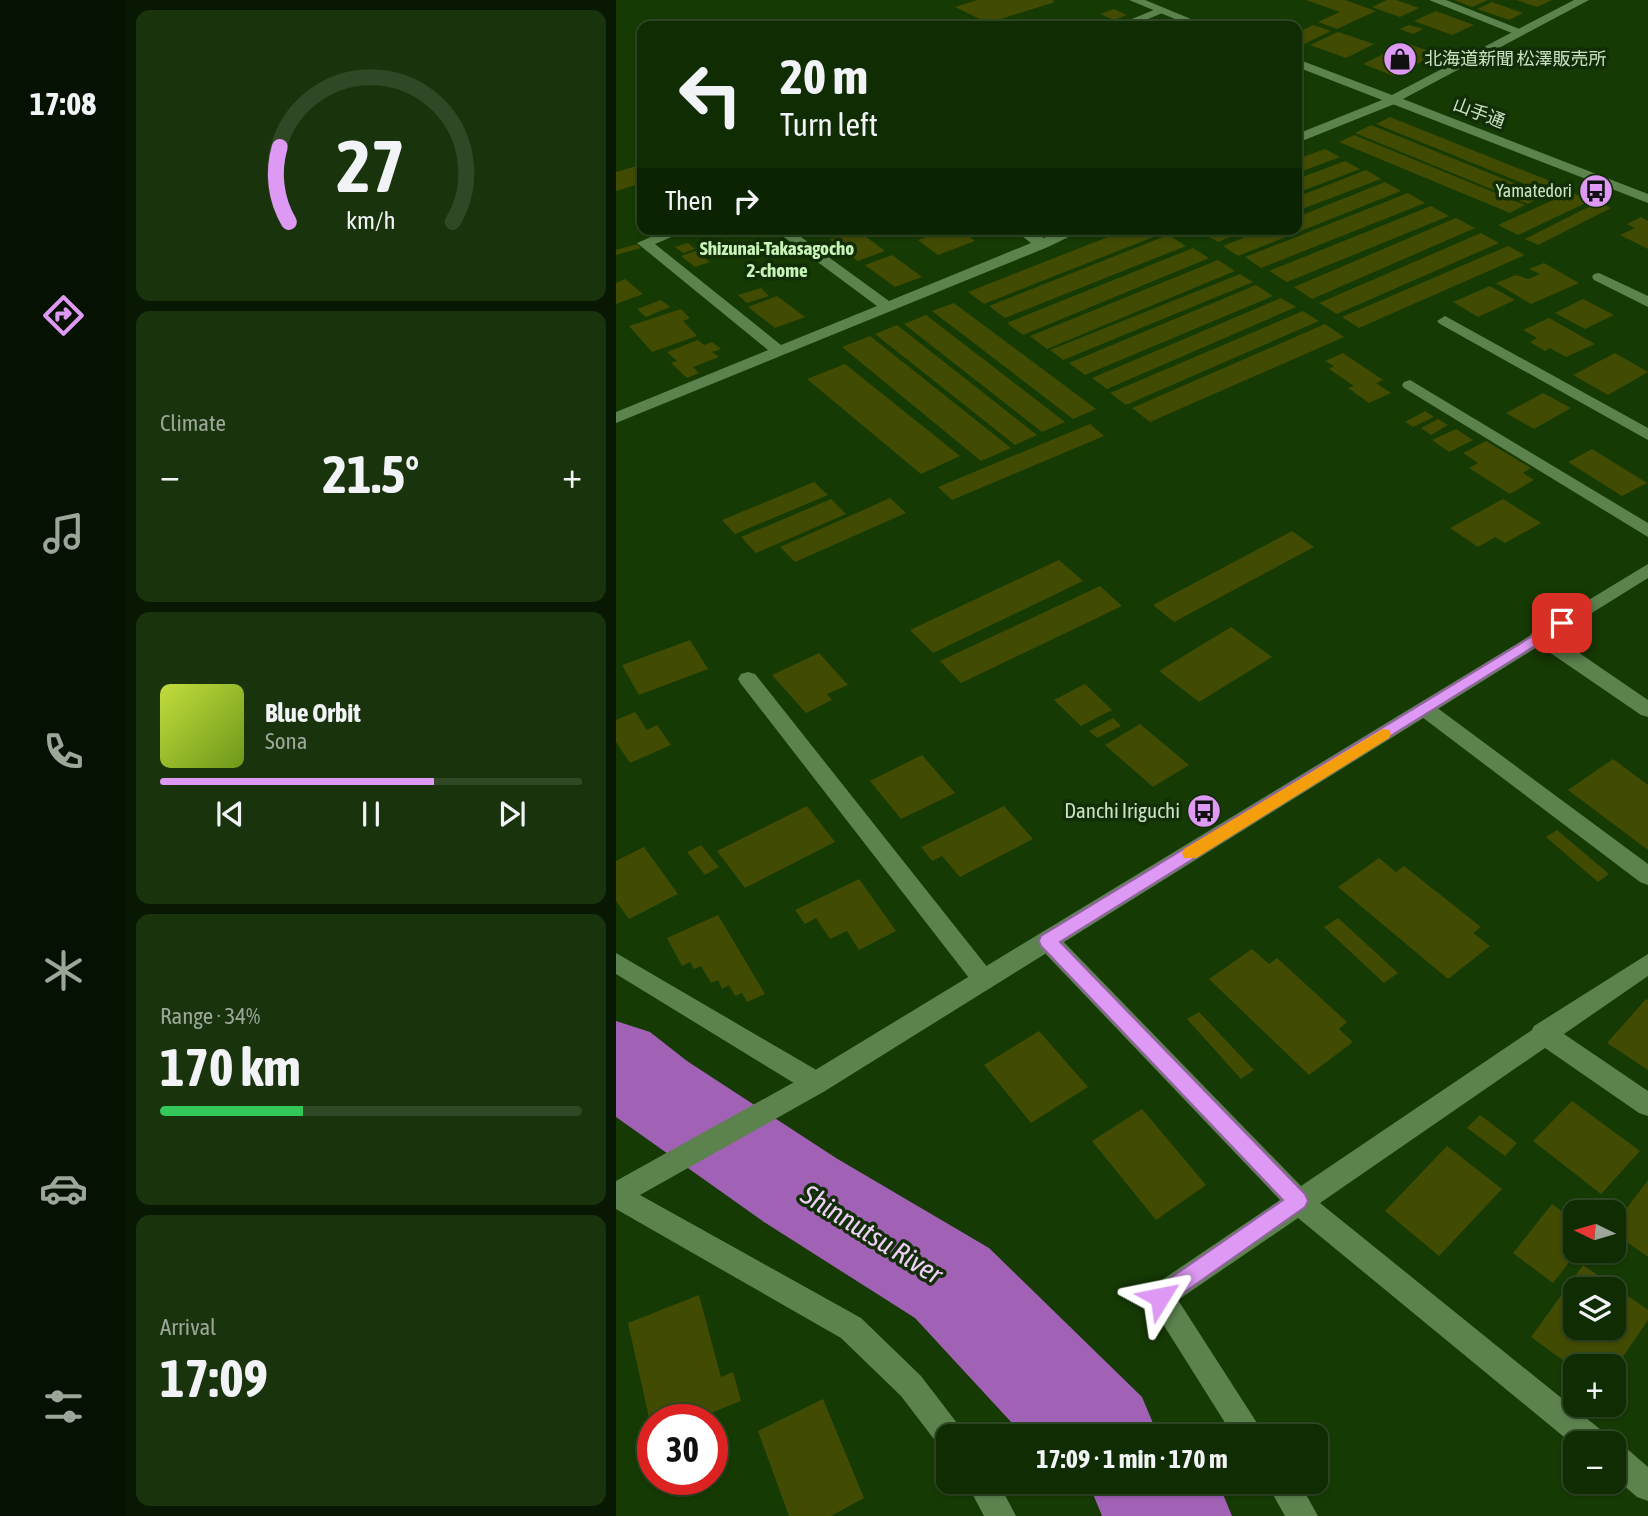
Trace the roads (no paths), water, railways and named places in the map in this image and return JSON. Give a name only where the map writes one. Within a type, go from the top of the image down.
[{"type":"street","points":[[1135,0],[1189,21]]},
{"type":"street","points":[[1435,0],[1521,32]]},
{"type":"street","points":[[1302,137],[1392,100],[1583,0]]},
{"type":"street","points":[[1134,21],[1161,10]]},
{"type":"street","name":"山手通","points":[[1302,65],[1648,199]]},
{"type":"street","points":[[666,235],[643,243],[778,350]]},
{"type":"street","points":[[788,235],[887,306]]},
{"type":"street","points":[[1029,235],[1043,244]]},
{"type":"street","points":[[616,418],[1064,235]]},
{"type":"street","points":[[1599,277],[1648,302]]},
{"type":"street","points":[[1445,321],[1648,435]]},
{"type":"street","points":[[1410,385],[1648,531]]},
{"type":"street","points":[[616,1195],[782,1104],[1648,570]]},
{"type":"street","points":[[1540,636],[1648,710]]},
{"type":"street","points":[[748,680],[984,980]]},
{"type":"street","points":[[1425,709],[1648,876]]},
{"type":"street","points":[[1048,941],[1298,1201],[1580,1431]]},
{"type":"street","points":[[616,962],[816,1083]]},
{"type":"street","points":[[1243,1424],[1160,1297],[1648,964]]},
{"type":"street","points":[[1544,1033],[1648,1105]]},
{"type":"street","points":[[616,1195],[851,1328],[911,1386],[940,1424]]},
{"type":"street","points":[[1626,1468],[1648,1486]]},
{"type":"street","points":[[988,1494],[1001,1516]]},
{"type":"street","points":[[1289,1494],[1303,1516]]},
{"type":"waterway","name":"Shinnutsu River","points":[[616,1061],[653,1090],[800,1190],[952,1283],[1089,1424]]},
{"type":"waterway","name":"Shinnutsu River","points":[[1158,1494],[1174,1516]]},
{"type":"place","name":"北海道新聞 松澤販売所","points":[[1400,59]]},
{"type":"place","name":"Yamatedori","points":[[1596,191]]},
{"type":"place","name":"Danchi Iriguchi","points":[[1204,811]]},
{"type":"district","name":"Shizunai-Takasagocho 2-chome","points":[[777,259]]}]
